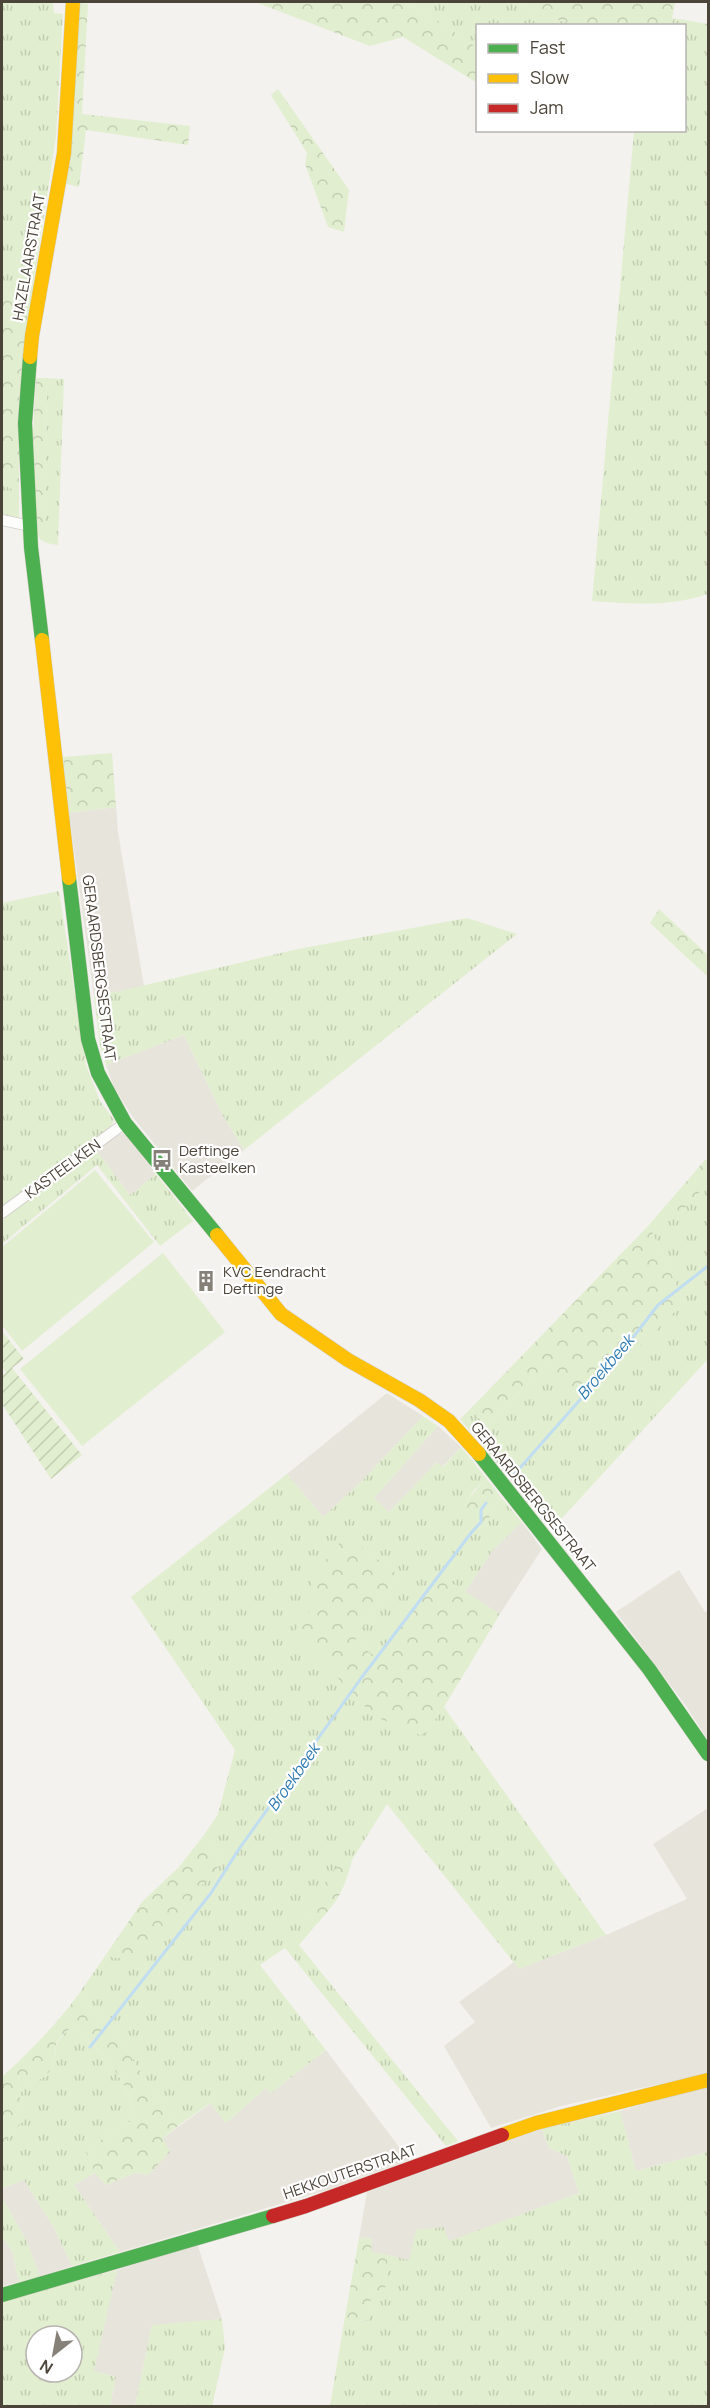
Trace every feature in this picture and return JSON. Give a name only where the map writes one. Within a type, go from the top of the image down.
[{"type":"street","name":"HAZELAARSTRAAT","points":[[57,768],[30,526],[25,423],[32,336],[64,153],[73,2]]},
{"type":"street","points":[[2,520],[30,526]]},
{"type":"street","name":"GERAARDSBERGSESTRAAT","points":[[57,768],[90,1048],[102,1086],[125,1124],[281,1314],[348,1360],[419,1400],[449,1421],[464,1435],[649,1669],[708,1754]]},
{"type":"street","name":"KASTEELKEN","points":[[2,1213],[125,1124]]},
{"type":"street","name":"HEKKOUTERSTRAAT","points":[[2,2295],[306,2206],[536,2123],[708,2080]]},
{"type":"shaded area","points":[[116,807],[118,832],[144,986],[94,997],[69,813]]},
{"type":"shaded area","points":[[184,1035],[222,1114],[244,1150],[192,1191],[132,1116],[114,1087],[106,1065]]},
{"type":"shaded area","points":[[125,1133],[156,1174],[130,1195],[96,1150],[115,1136]]},
{"type":"shaded area","points":[[387,1393],[423,1416],[362,1481],[323,1517],[287,1474]]},
{"type":"shaded area","points":[[438,1426],[461,1447],[442,1467],[437,1462],[389,1512],[374,1498]]},
{"type":"shaded area","points":[[522,1522],[542,1549],[500,1614],[465,1592],[493,1550]]},
{"type":"shaded area","points":[[679,1570],[705,1612],[708,1611],[708,1740],[686,1706],[616,1612]]},
{"type":"shaded area","points":[[708,1808],[708,2073],[561,2106],[491,2128],[444,2046],[475,2022],[459,2002],[514,1962],[519,1969],[606,1935],[687,1899],[653,1844]]},
{"type":"shaded area","points":[[326,2050],[409,2160],[327,2190],[120,2252],[74,2185],[95,2173],[106,2185],[135,2173],[148,2175],[158,2164],[163,2138],[211,2103],[226,2123],[266,2088],[271,2093]]},
{"type":"shaded area","points":[[708,2086],[708,2152],[636,2171],[620,2111]]},
{"type":"shaded area","points":[[542,2129],[549,2148],[567,2156],[579,2193],[449,2242],[409,2260],[370,2252],[372,2239],[359,2238],[367,2192]]},
{"type":"shaded area","points":[[24,2180],[54,2228],[72,2266],[40,2276],[27,2242],[2,2197],[2,2188]]},
{"type":"shaded area","points":[[2,2237],[12,2251],[19,2282],[2,2286]]},
{"type":"shaded area","points":[[197,2243],[222,2319],[152,2326],[135,2406],[110,2406],[116,2377],[93,2371],[117,2270]]},
{"type":"green space","points":[[2,2],[53,2],[54,13],[63,14],[56,137],[31,299],[2,292]]},
{"type":"green space","points":[[255,2],[404,2],[440,22],[476,47],[476,82],[403,37],[370,46]]},
{"type":"green space","points":[[404,2],[518,2],[551,18],[572,24],[476,24],[476,47],[440,22]]},
{"type":"green space","points":[[518,2],[675,3],[671,24],[572,24],[551,18]]},
{"type":"green space","points":[[79,3],[88,4],[82,114],[190,126],[188,145],[86,130],[79,187],[66,184]]},
{"type":"green space","points":[[673,18],[708,24],[708,594],[665,603],[592,601],[634,132],[686,132],[686,24],[671,24]]},
{"type":"green space","points":[[278,89],[349,190],[344,232],[328,227],[305,164],[307,153],[271,95]]},
{"type":"green space","points":[[2,292],[31,299],[19,404],[19,492],[6,486],[2,481]]},
{"type":"green space","points":[[36,378],[47,378],[45,524],[35,522],[32,450]]},
{"type":"green space","points":[[47,378],[64,379],[58,545],[40,539],[35,522],[45,523]]},
{"type":"green space","points":[[2,481],[6,486],[19,492],[19,518],[2,514]]},
{"type":"green space","points":[[112,753],[116,807],[69,813],[63,757]]},
{"type":"green space","points":[[59,891],[86,1065],[100,1101],[114,1120],[110,1128],[2,1207],[2,903]]},
{"type":"green space","points":[[659,909],[708,955],[708,977],[650,923]]},
{"type":"green space","points":[[467,918],[517,934],[244,1150],[222,1114],[184,1035],[106,1065],[100,1046],[94,997],[298,949]]},
{"type":"green space","points":[[96,1150],[130,1195],[156,1174],[193,1221],[160,1246],[97,1165],[2,1244],[2,1223],[6,1216]]},
{"type":"green space","points":[[705,1160],[708,1160],[708,1183],[679,1214],[667,1204]]},
{"type":"green space","points":[[95,1170],[154,1242],[22,1351],[2,1325],[2,1247]]},
{"type":"green space","points":[[708,1183],[708,1359],[552,1529],[460,1419],[470,1409],[487,1426],[548,1363],[578,1407],[684,1302],[649,1225],[667,1204],[679,1214]]},
{"type":"green space","points":[[649,1225],[684,1302],[578,1408],[548,1363],[487,1426],[470,1409]]},
{"type":"green space","points":[[163,1253],[225,1332],[82,1446],[20,1369]]},
{"type":"green space","points":[[2,1331],[24,1359],[12,1368],[82,1455],[51,1479],[2,1404],[2,1376],[6,1373],[2,1366]]},
{"type":"green space","points":[[423,1416],[438,1426],[374,1498],[389,1512],[437,1462],[443,1467],[461,1447],[487,1479],[474,1490],[465,1506],[476,1530],[487,1522],[500,1496],[522,1522],[493,1550],[465,1592],[436,1573],[378,1658],[354,1642],[398,1575],[361,1546],[316,1602],[423,1736],[444,1707],[606,1935],[519,1969],[387,1804],[352,1860],[343,1862],[336,1869],[304,1918],[316,1925],[299,1945],[458,2141],[446,2146],[285,1948],[260,1965],[326,2050],[271,2093],[266,2088],[226,2123],[210,2103],[178,2126],[113,2031],[78,1995],[105,1956],[126,1959],[223,1861],[204,1835],[218,1814],[235,1750],[131,1597],[287,1474],[323,1517],[362,1481]]},
{"type":"green space","points":[[487,1479],[500,1496],[487,1522],[476,1530],[467,1527],[462,1515],[470,1498]]},
{"type":"green space","points":[[342,1540],[361,1546],[398,1575],[354,1642],[378,1658],[436,1573],[500,1614],[444,1707],[423,1736],[374,1716],[294,1632],[316,1602],[311,1578]]},
{"type":"green space","points":[[204,1835],[223,1861],[141,1954],[126,1959],[105,1956],[142,1902],[179,1867]]},
{"type":"green space","points":[[352,1860],[343,1888],[330,1909],[316,1925],[304,1918],[333,1872],[343,1862]]},
{"type":"green space","points":[[78,1995],[113,2031],[178,2126],[163,2138],[170,2152],[148,2175],[135,2173],[106,2185],[95,2173],[85,2150],[134,2119],[133,2107],[113,2067],[72,2027],[56,2044],[55,2059],[49,2072],[43,2078],[26,2086],[19,2095],[23,2109],[29,2115],[2,2144],[2,2077],[42,2038]]},
{"type":"green space","points":[[72,2027],[103,2055],[121,2080],[128,2093],[134,2119],[85,2150],[95,2173],[74,2185],[120,2252],[72,2266],[54,2228],[24,2180],[2,2188],[2,2144],[28,2116],[23,2109],[19,2095],[26,2086],[43,2078],[49,2072],[55,2059],[59,2040]]},
{"type":"green space","points":[[620,2111],[636,2171],[708,2152],[708,2406],[330,2406],[344,2322],[368,2320],[372,2291],[385,2292],[388,2255],[409,2260],[416,2230],[444,2227],[449,2241],[579,2193],[567,2156],[549,2148],[542,2129]]},
{"type":"green space","points":[[2,2197],[27,2242],[40,2276],[19,2282],[12,2251],[2,2237]]},
{"type":"green space","points":[[359,2238],[372,2239],[371,2252],[388,2255],[385,2292],[372,2291],[368,2320],[344,2322]]},
{"type":"green space","points":[[117,2270],[94,2371],[116,2377],[110,2406],[2,2406],[2,2301]]},
{"type":"green space","points":[[222,2319],[225,2348],[212,2406],[135,2406],[152,2325]]},
{"type":"waterway","name":"Broekbeek","points":[[511,1478],[617,1358],[658,1305],[708,1266]]},
{"type":"waterway","name":"Broekbeek","points":[[90,2047],[211,1893],[239,1849],[362,1677],[481,1522],[481,1510],[486,1503]]},
{"type":"traffic: fast","points":[[30,357],[25,423],[31,547],[42,640]]},
{"type":"traffic: fast","points":[[69,878],[88,1039],[98,1073],[125,1123],[217,1235]]},
{"type":"traffic: fast","points":[[479,1454],[649,1669],[708,1754]]},
{"type":"traffic: fast","points":[[2,2295],[273,2216]]},
{"type":"traffic: slow","points":[[30,357],[64,153],[73,2]]},
{"type":"traffic: slow","points":[[42,640],[69,878]]},
{"type":"traffic: slow","points":[[217,1235],[281,1314],[348,1360],[419,1400],[449,1421],[479,1454]]},
{"type":"traffic: slow","points":[[502,2135],[536,2123],[708,2080]]},
{"type":"traffic: jam","points":[[273,2216],[502,2135]]},
{"type":"place","name":"Deftinge Kasteelken","points":[[162,1160]]},
{"type":"place","name":"KVC Eendracht Deftinge","points":[[206,1281]]}]
